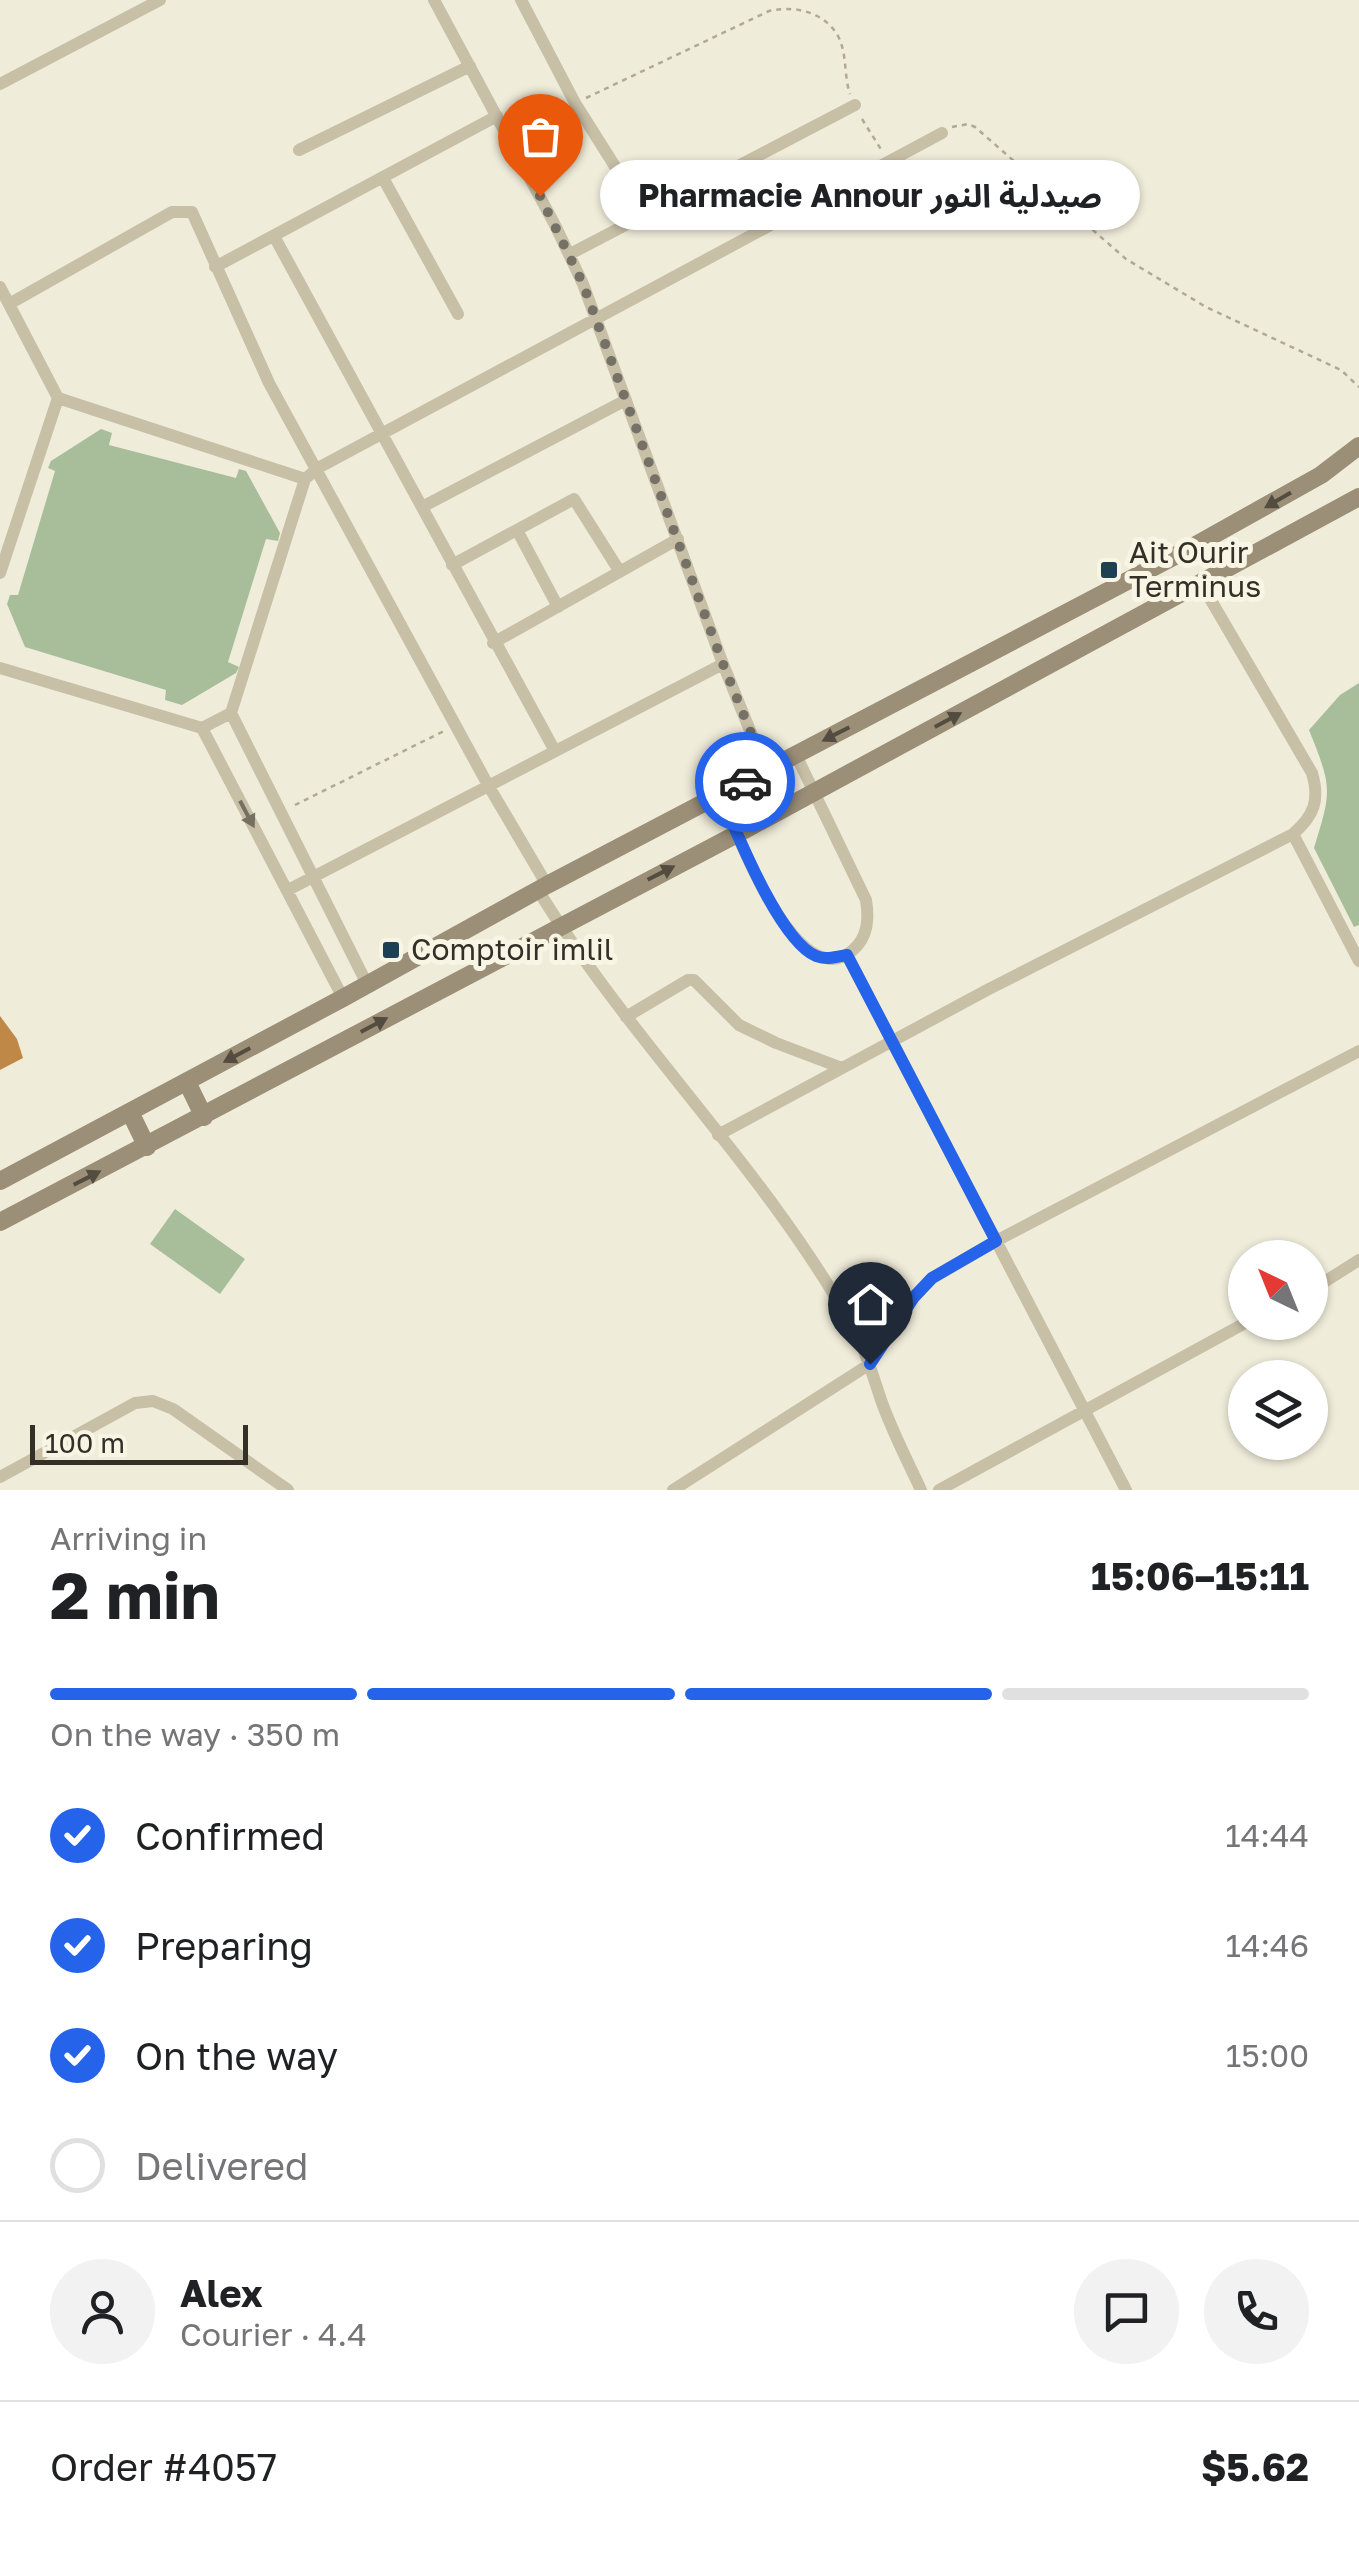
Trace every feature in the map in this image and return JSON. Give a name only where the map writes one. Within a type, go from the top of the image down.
[{"type":"main road","points":[[0,1181],[542,888],[1194,546],[1320,474],[1359,446]]},
{"type":"main road","points":[[0,1222],[204,1118],[559,925],[737,834],[1359,497]]},
{"type":"main road","points":[[186,1082],[204,1118]]},
{"type":"main road","points":[[130,1112],[147,1146]]},
{"type":"street","points":[[0,84],[160,0]]},
{"type":"street","points":[[434,0],[570,254],[766,770]]},
{"type":"street","points":[[520,0],[575,104],[645,214]]},
{"type":"street","points":[[299,150],[470,66]]},
{"type":"street","points":[[570,254],[855,105]]},
{"type":"street","points":[[216,267],[497,116]]},
{"type":"street","points":[[368,984],[231,713],[305,479],[318,468],[942,133]]},
{"type":"street","points":[[383,178],[458,314]]},
{"type":"street","points":[[9,304],[172,212],[192,212],[269,383],[488,785],[559,925],[788,1226],[855,1330],[897,1442],[922,1490]]},
{"type":"street","points":[[274,236],[554,752]]},
{"type":"street","points":[[0,287],[58,398],[305,479]]},
{"type":"street","points":[[0,573],[58,398]]},
{"type":"street","points":[[422,507],[626,400]]},
{"type":"street","points":[[452,565],[574,499],[620,572]]},
{"type":"street","points":[[517,530],[558,606]]},
{"type":"street","points":[[493,643],[678,540]]},
{"type":"street","points":[[718,1136],[892,1041],[1293,834],[1306,822],[1314,810],[1316,786],[1312,773],[1202,585]]},
{"type":"street","points":[[288,890],[723,664]]},
{"type":"street","points":[[0,668],[202,728],[231,713]]},
{"type":"street","points":[[202,728],[343,998]]},
{"type":"street","points":[[721,796],[787,931],[813,955],[847,955],[860,944],[866,932],[866,900],[796,755]]},
{"type":"street","points":[[1293,834],[1359,962]]},
{"type":"street","points":[[847,955],[1126,1490]]},
{"type":"street","points":[[626,1017],[694,980],[739,1025],[776,1044],[842,1068]]},
{"type":"street","points":[[673,1490],[870,1364],[914,1297],[932,1278],[1359,1051]]},
{"type":"street","points":[[1328,1280],[1359,1260]]},
{"type":"street","points":[[939,1490],[1228,1332]]},
{"type":"street","points":[[0,1477],[135,1403],[153,1400],[173,1409],[288,1490]]},
{"type":"path","points":[[509,138],[769,11],[789,6],[818,17],[839,38],[844,77],[855,105],[888,162]]},
{"type":"path","points":[[942,133],[958,125],[975,127],[1126,259],[1206,307],[1341,370],[1359,386]]},
{"type":"path","points":[[282,812],[455,725]]},
{"type":"green space","points":[[101,429],[112,433],[109,445],[236,478],[239,469],[246,471],[280,533],[278,541],[266,539],[228,662],[239,667],[236,673],[182,705],[165,700],[166,690],[25,647],[7,604],[10,595],[18,595],[55,471],[48,468],[51,461]]},
{"type":"green space","points":[[1359,683],[1359,925],[1354,927],[1314,848],[1327,789],[1309,730],[1340,695]]},
{"type":"green space","points":[[175,1209],[245,1259],[220,1294],[150,1244]]},
{"type":"building","points":[[0,1016],[17,1039],[23,1058],[0,1070]]},
{"type":"way so far","points":[[540,196],[583,284],[766,770],[745,782]]},
{"type":"place","name":"Pharmacie Annour صيدلية النور","points":[[540,196]]},
{"type":"place","name":"Ait Ourir Terminus","points":[[1109,570]]},
{"type":"place","name":"Comptoir imlil","points":[[391,950]]},
{"type":"route","points":[[745,782],[721,796],[787,931],[813,955],[847,955],[996,1241],[932,1278],[914,1297],[870,1364]]}]
